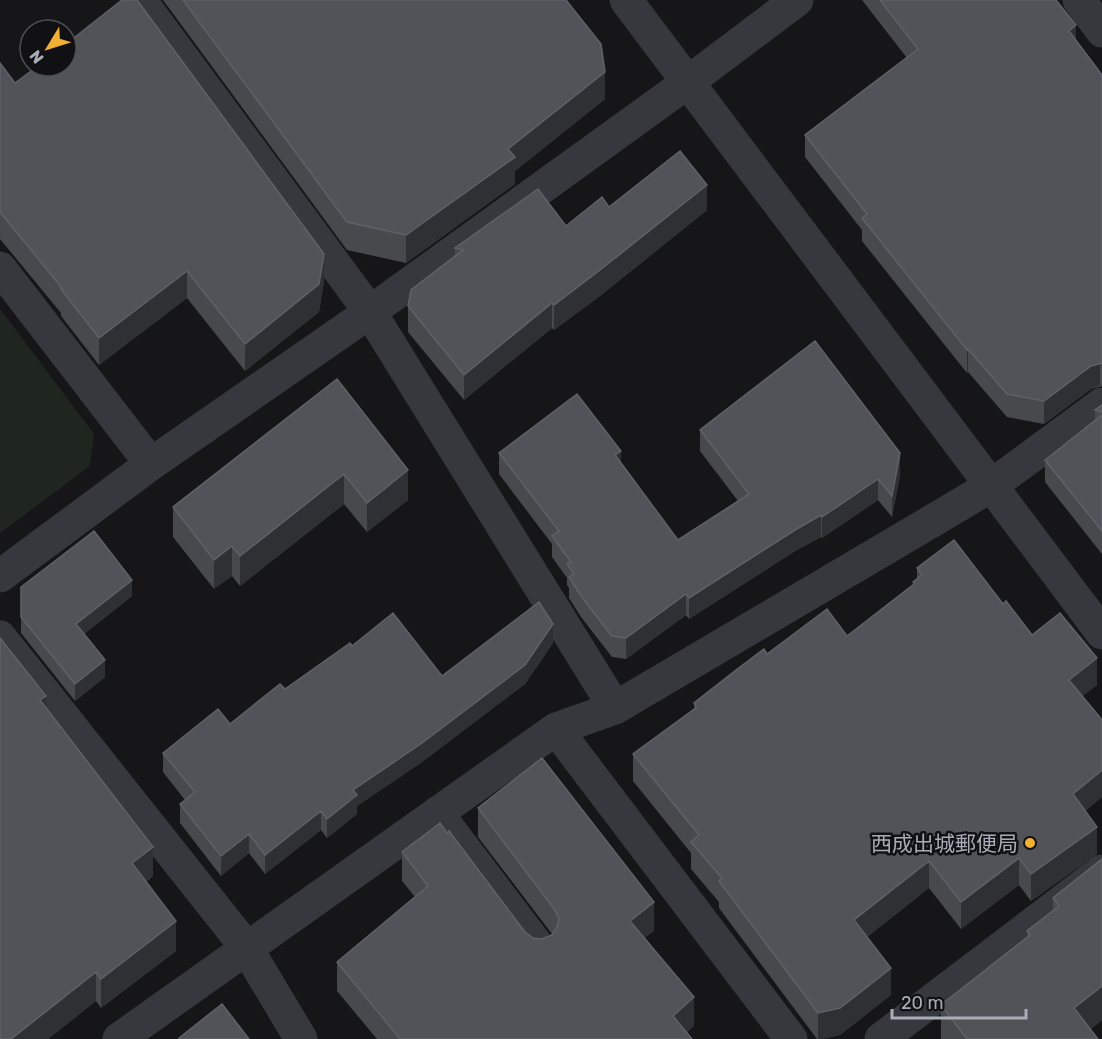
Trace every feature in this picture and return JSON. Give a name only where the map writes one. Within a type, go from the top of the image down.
[{"type":"street","points":[[140,0],[370,312],[615,708]]},
{"type":"street","points":[[626,0],[1102,633]]},
{"type":"street","points":[[0,576],[151,464],[370,312],[688,82],[797,0]]},
{"type":"street","points":[[1079,0],[1102,31]]},
{"type":"street","points":[[0,268],[151,464]]},
{"type":"street","points":[[118,1039],[556,729],[615,708],[991,486],[1102,404]]},
{"type":"street","points":[[0,637],[246,947],[301,1039]]},
{"type":"street","points":[[556,729],[791,1039]]},
{"type":"street","points":[[437,813],[540,949]]},
{"type":"street","points":[[881,1039],[1102,871]]},
{"type":"shaded area","points":[[0,309],[94,434],[90,466],[0,533]]},
{"type":"building","points":[[122,0],[137,0],[324,254],[319,284],[245,344],[187,271],[99,338],[0,212],[0,63],[15,83],[22,78],[78,78],[78,35]]},
{"type":"building","points":[[183,0],[566,0],[601,44],[605,72],[508,149],[515,157],[406,235],[347,222]]},
{"type":"building","points":[[880,0],[1056,0],[1076,25],[1069,31],[1102,75],[1102,363],[1091,366],[1044,401],[1007,394],[967,350],[862,218],[867,214],[805,135],[918,49]]},
{"type":"building","points":[[680,151],[707,185],[600,270],[554,305],[552,303],[464,375],[408,306],[411,290],[463,250],[455,248],[538,189],[566,226],[602,197],[609,207]]},
{"type":"building","points":[[815,341],[900,453],[892,496],[878,479],[822,517],[821,515],[795,530],[689,598],[686,594],[626,638],[612,636],[569,577],[574,574],[567,564],[571,562],[552,536],[559,531],[499,453],[577,394],[621,451],[615,455],[678,540],[749,494],[700,430]]},
{"type":"building","points":[[337,379],[408,470],[367,503],[344,474],[240,556],[232,546],[214,560],[173,507]]},
{"type":"building","points":[[1102,405],[1102,412],[1095,410]]},
{"type":"building","points":[[1102,415],[1102,531],[1045,460]]},
{"type":"building","points":[[94,531],[132,580],[76,624],[105,660],[75,684],[21,617],[21,587]]},
{"type":"building","points":[[954,540],[1003,604],[1006,601],[1032,635],[1060,613],[1097,658],[1069,680],[1102,720],[1102,770],[1073,794],[1097,827],[1031,874],[1019,858],[961,902],[929,861],[854,920],[891,968],[840,1008],[818,1013],[719,881],[722,878],[691,842],[699,835],[633,754],[697,707],[694,703],[764,649],[767,654],[827,609],[847,636],[914,584],[913,582],[922,575],[917,568]]},
{"type":"building","points":[[539,602],[553,624],[525,665],[422,743],[353,790],[357,795],[327,819],[321,811],[265,855],[249,834],[221,856],[180,804],[195,792],[163,753],[218,709],[230,724],[280,684],[285,689],[350,643],[352,646],[393,613],[442,676]]},
{"type":"building","points":[[0,638],[46,696],[40,700],[153,847],[132,863],[176,921],[101,979],[96,972],[11,1039],[0,1039]]},
{"type":"building","points":[[542,758],[654,902],[630,921],[694,997],[673,1016],[692,1039],[400,1039],[337,962],[428,886],[402,852],[440,823],[447,833],[449,831],[525,932],[533,938],[542,939],[552,935],[559,919],[555,910],[478,808]]},
{"type":"building","points":[[1102,859],[1102,986],[1074,1008],[1098,1039],[967,1039],[941,1005],[1030,935],[1027,931],[1059,906],[1053,898]]},
{"type":"building","points":[[222,1004],[249,1039],[179,1039],[179,1038]]},
{"type":"place","name":"西成出城郵便局","points":[[1030,843]]}]
